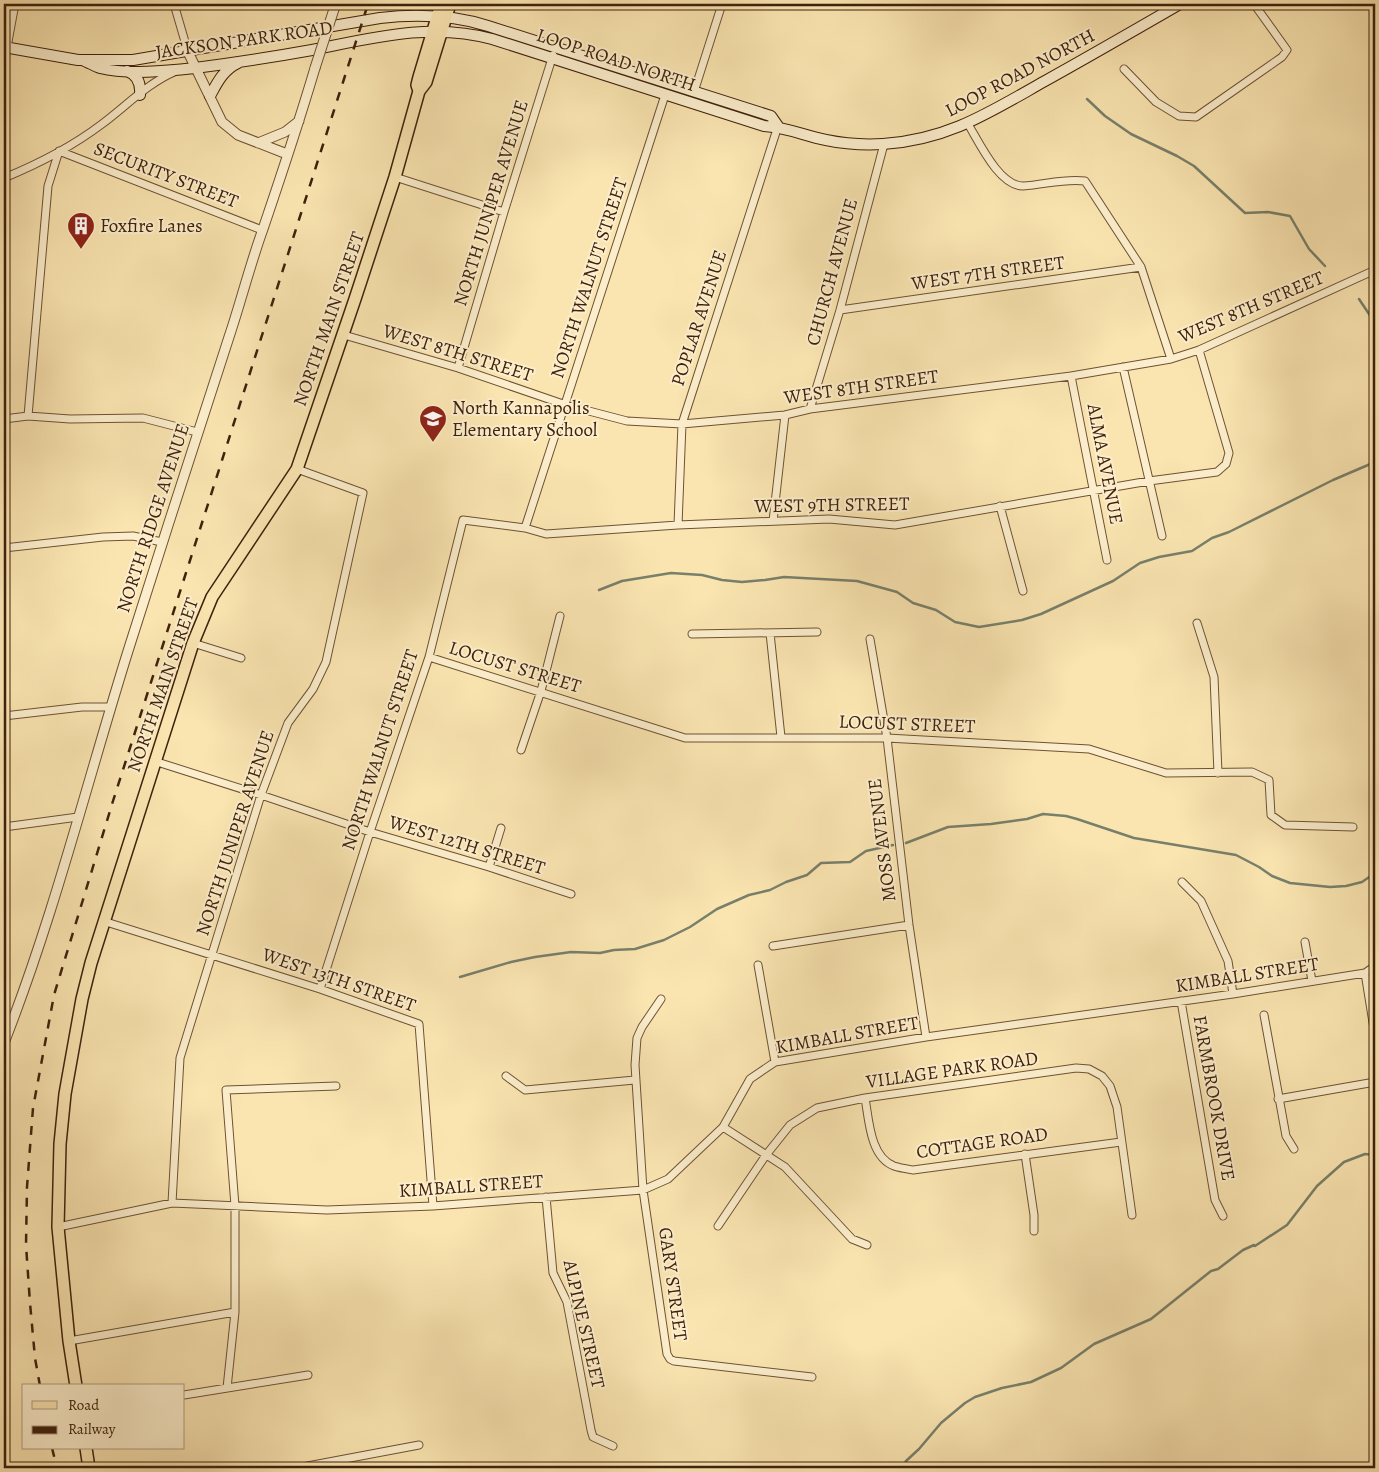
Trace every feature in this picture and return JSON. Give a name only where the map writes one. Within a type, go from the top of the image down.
[{"type":"main road","points":[[441,4],[442,17]]},
{"type":"main road","points":[[437,31],[442,17],[450,4]]},
{"type":"main road","name":"LOOP ROAD NORTH","points":[[437,31],[481,36],[764,126],[778,126],[826,140],[856,144],[884,144],[916,140],[968,124],[1104,48],[1166,8],[1180,4]]},
{"type":"main road","name":"JACKSON PARK ROAD","points":[[5,47],[82,60],[133,60],[373,19],[400,16],[442,17]]},
{"type":"main road","name":"LOOP ROAD NORTH","points":[[442,17],[482,24],[771,116],[778,126]]},
{"type":"main road","name":"JACKSON PARK ROAD","points":[[82,60],[100,68],[159,71],[245,61],[398,34],[437,31]]},
{"type":"main road","name":"NORTH MAIN STREET","points":[[76,1384],[69,1341],[58,1227],[60,1144],[65,1094],[82,999],[103,921],[192,643],[212,597],[297,469],[344,335],[395,177],[419,91],[417,85],[419,76],[437,31]]},
{"type":"main road","points":[[210,96],[220,78],[230,67],[245,61]]},
{"type":"main road","points":[[124,70],[133,74],[138,79],[140,95]]},
{"type":"main road","points":[[86,1450],[89,1468]]},
{"type":"street","points":[[5,47],[15,4]]},
{"type":"street","points":[[173,4],[188,52],[222,122],[238,135],[287,154]]},
{"type":"street","points":[[694,92],[722,4]]},
{"type":"street","points":[[1124,69],[1156,102],[1179,116],[1196,116],[1282,57],[1287,50],[1254,4]]},
{"type":"street","name":"NORTH RIDGE AVENUE","points":[[4,1043],[6,1030],[19,1006],[40,943],[110,707],[162,542],[336,5]]},
{"type":"street","name":"NORTH JUNIPER AVENUE","points":[[458,368],[504,212],[556,47]]},
{"type":"street","points":[[4,178],[20,172],[84,138],[167,75],[182,69]]},
{"type":"street","name":"NORTH WALNUT STREET","points":[[525,528],[666,95]]},
{"type":"street","points":[[258,143],[285,132],[299,121]]},
{"type":"street","points":[[968,124],[998,173],[1010,182],[1021,186],[1074,179],[1085,181],[1141,267],[1171,358]]},
{"type":"street","name":"POPLAR AVENUE","points":[[678,525],[682,424],[778,126]]},
{"type":"street","name":"CHURCH AVENUE","points":[[810,409],[840,310],[884,144]]},
{"type":"street","points":[[28,416],[48,186],[59,151]]},
{"type":"street","name":"SECURITY STREET","points":[[59,151],[262,230]]},
{"type":"street","points":[[395,177],[504,212]]},
{"type":"street","name":"WEST 7TH STREET","points":[[840,310],[1141,267]]},
{"type":"street","name":"WEST 8TH STREET","points":[[344,335],[458,368],[566,405],[627,421],[682,424],[785,415],[810,409],[1071,376],[1171,358],[1199,350],[1375,270]]},
{"type":"street","name":"WEST 9TH STREET","points":[[463,520],[525,528],[546,534],[678,525],[829,519],[895,525],[1149,481],[1218,472],[1226,464],[1229,453],[1199,350]]},
{"type":"street","points":[[1123,367],[1162,536]]},
{"type":"street","name":"ALMA AVENUE","points":[[1071,376],[1095,490],[1107,560]]},
{"type":"street","points":[[773,521],[785,415]]},
{"type":"street","points":[[4,419],[28,416],[70,419],[143,418],[197,432]]},
{"type":"street","name":"NORTH JUNIPER AVENUE","points":[[172,1203],[180,1058],[261,795],[288,722],[312,688],[326,662],[362,493],[297,469]]},
{"type":"street","points":[[1000,506],[1023,591]]},
{"type":"street","name":"NORTH WALNUT STREET","points":[[320,989],[429,657],[463,520]]},
{"type":"street","points":[[4,548],[103,537],[133,536],[162,542]]},
{"type":"street","points":[[521,750],[541,691],[560,616]]},
{"type":"street","points":[[1197,623],[1214,676],[1218,774]]},
{"type":"street","points":[[770,632],[781,737]]},
{"type":"street","points":[[692,634],[817,632]]},
{"type":"street","name":"MOSS AVENUE","points":[[870,639],[887,738],[909,924],[926,1037]]},
{"type":"street","points":[[192,643],[241,658]]},
{"type":"street","name":"LOCUST STREET","points":[[429,657],[685,738],[887,738],[1089,750],[1166,773],[1218,774],[1252,772],[1270,780],[1271,815],[1285,825],[1353,827]]},
{"type":"street","points":[[4,716],[82,707],[110,707]]},
{"type":"street","name":"WEST 12TH STREET","points":[[154,761],[370,832],[571,894]]},
{"type":"street","points":[[4,827],[78,817]]},
{"type":"street","points":[[490,868],[501,828]]},
{"type":"street","points":[[1182,882],[1201,901],[1228,961],[1233,994]]},
{"type":"street","name":"WEST 13TH STREET","points":[[103,921],[320,989],[419,1024],[433,1206]]},
{"type":"street","points":[[773,946],[909,924]]},
{"type":"street","points":[[1305,942],[1312,981]]},
{"type":"street","points":[[758,965],[775,1062]]},
{"type":"street","points":[[1375,966],[1365,973],[1375,1035]]},
{"type":"street","name":"KIMBALL STREET","points":[[58,1227],[172,1203],[327,1210],[433,1206],[644,1190],[668,1179],[723,1127],[750,1079],[775,1062],[926,1037],[1233,994],[1365,973]]},
{"type":"street","points":[[644,1190],[635,1080],[637,1038],[642,1027],[661,999]]},
{"type":"street","name":"FARMBROOK DRIVE","points":[[1181,1001],[1215,1200],[1223,1216]]},
{"type":"street","points":[[1264,1015],[1286,1136],[1294,1149]]},
{"type":"street","name":"VILLAGE PARK ROAD","points":[[718,1226],[766,1156],[790,1125],[816,1108],[865,1098],[1076,1068],[1089,1069],[1102,1076],[1110,1086],[1118,1107],[1121,1142],[1132,1215]]},
{"type":"street","points":[[506,1076],[525,1090],[635,1080]]},
{"type":"street","points":[[1278,1099],[1375,1082]]},
{"type":"street","points":[[227,1388],[235,1312],[235,1206],[226,1090],[336,1086]]},
{"type":"street","name":"COTTAGE ROAD","points":[[865,1098],[874,1143],[879,1154],[892,1165],[914,1170],[1121,1142]]},
{"type":"street","points":[[723,1127],[785,1167],[852,1239],[867,1245]]},
{"type":"street","points":[[1025,1154],[1034,1214],[1034,1231]]},
{"type":"street","name":"GARY STREET","points":[[644,1190],[666,1348],[670,1359],[812,1376]]},
{"type":"street","name":"ALPINE STREET","points":[[546,1197],[553,1273],[567,1302],[591,1430],[593,1437],[613,1446]]},
{"type":"street","points":[[69,1341],[235,1312]]},
{"type":"street","points":[[185,1395],[308,1375]]},
{"type":"street","points":[[297,1468],[419,1445]]},
{"type":"waterway","points":[[1087,99],[1105,116],[1131,134],[1194,166],[1245,213],[1268,212],[1290,216],[1309,249],[1325,266]]},
{"type":"waterway","points":[[1359,299],[1375,323]]},
{"type":"waterway","points":[[599,590],[622,581],[671,573],[702,575],[742,582],[784,577],[857,581],[897,592],[913,603],[936,610],[955,622],[979,627],[1022,620],[1041,614],[1113,581],[1140,563],[1159,557],[1192,551],[1212,538],[1229,532],[1333,480],[1375,462]]},
{"type":"waterway","points":[[906,843],[948,827],[991,824],[1027,819],[1043,814],[1066,816],[1134,838],[1236,855],[1272,876],[1290,883],[1330,887],[1346,886],[1362,882],[1375,873]]},
{"type":"waterway","points":[[460,977],[535,957],[571,952],[600,953],[635,949],[664,940],[690,927],[717,909],[749,895],[770,890],[807,875],[821,863],[850,862],[866,851],[893,845]]},
{"type":"waterway","points":[[902,1468],[906,1461],[941,1423],[965,1403],[975,1397],[1002,1388],[1031,1382],[1061,1368],[1094,1344],[1151,1319],[1211,1271],[1218,1269],[1243,1250],[1255,1246],[1287,1225],[1317,1186],[1344,1162],[1365,1154],[1375,1155]]},
{"type":"railway","points":[[40,1384],[35,1358],[26,1245],[27,1187],[33,1108],[54,995],[113,801],[368,4]]},
{"type":"railway","points":[[52,1450],[57,1468]]},
{"type":"place","name":"Foxfire Lanes","points":[[81,250]]},
{"type":"place","name":"North Kannapolis Elementary School","points":[[433,443]]}]
